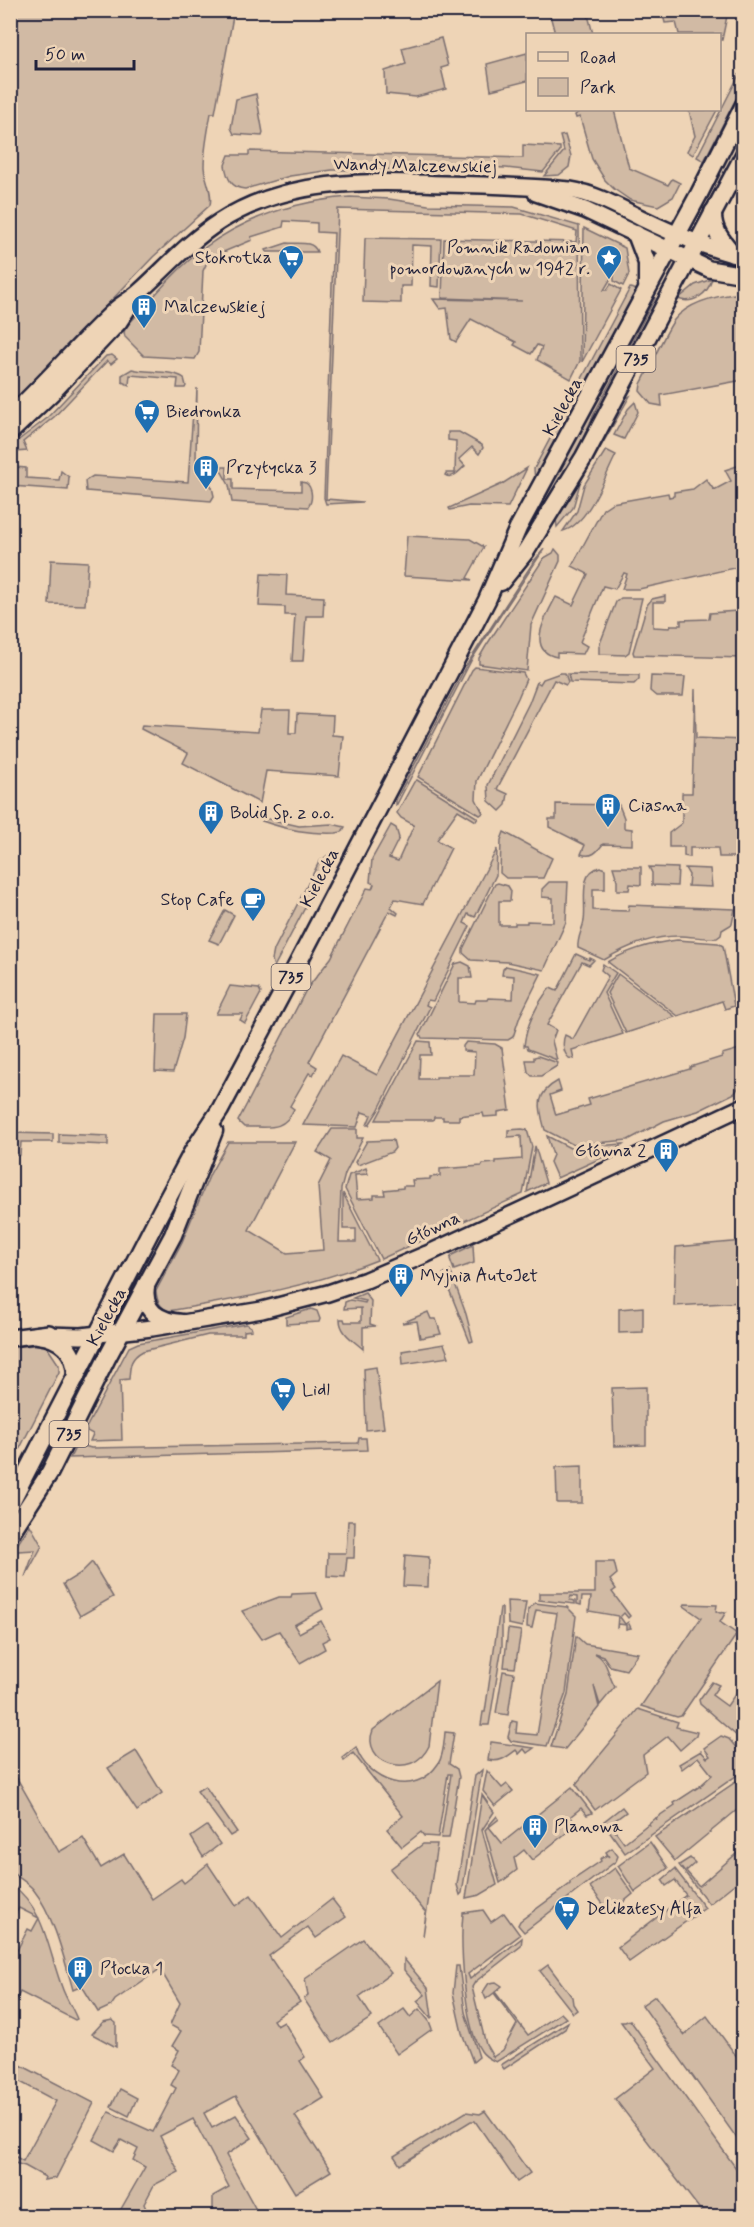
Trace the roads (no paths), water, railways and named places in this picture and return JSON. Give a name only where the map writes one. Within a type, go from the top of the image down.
[{"type":"main road","name":"735","points":[[676,234],[744,105]]},
{"type":"main road","name":"735","points":[[687,260],[744,155]]},
{"type":"main road","name":"Wandy Malczewskiej","points":[[10,416],[115,310],[136,295],[186,247],[220,221],[250,204],[292,190],[367,182],[513,187],[580,192],[697,243],[738,256]]},
{"type":"main road","name":"Wandy Malczewskiej","points":[[513,187],[585,210],[718,273],[744,275]]},
{"type":"main road","points":[[713,212],[718,235],[738,256]]},
{"type":"main road","points":[[636,234],[647,263],[647,288]]},
{"type":"main road","name":"Kielecka","points":[[10,1504],[193,1151],[220,1110],[487,600],[518,528],[676,234]]},
{"type":"main road","name":"Kielecka","points":[[487,600],[526,551],[584,457],[687,260]]},
{"type":"main road","name":"Wandy Malczewskiej","points":[[10,432],[44,402],[112,330],[136,295]]},
{"type":"main road","name":"Główna","points":[[10,1338],[81,1329],[99,1332],[121,1331],[182,1323],[269,1309],[327,1293],[363,1281],[455,1241],[744,1106]]},
{"type":"main road","name":"Kielecka","points":[[10,1534],[50,1472],[182,1214],[220,1110]]},
{"type":"main road","points":[[146,1285],[146,1299],[151,1311],[161,1319],[182,1323]]},
{"type":"main road","points":[[38,1335],[56,1340],[68,1348],[74,1360],[76,1377]]},
{"type":"place","name":"Stokrotka","points":[[291,281]]},
{"type":"place","name":"Pomnik Radomian pomordowanych w 1942 r.","points":[[609,281]]},
{"type":"place","name":"Malczewskiej","points":[[144,330]]},
{"type":"place","name":"Biedronka","points":[[147,435]]},
{"type":"place","name":"Przytycka 3","points":[[206,491]]},
{"type":"place","name":"Ciasna","points":[[608,829]]},
{"type":"place","name":"Bolid Sp. z o.o.","points":[[211,836]]},
{"type":"place","name":"Stop Cafe","points":[[253,923]]},
{"type":"place","name":"Główna 2","points":[[666,1174]]},
{"type":"place","name":"Myjnia AutoJet","points":[[401,1299]]},
{"type":"place","name":"Lidl","points":[[283,1413]]},
{"type":"place","name":"Planowa","points":[[535,1850]]},
{"type":"place","name":"Delikatesy Alfa","points":[[567,1932]]},
{"type":"place","name":"Płocka 1","points":[[80,1992]]}]
